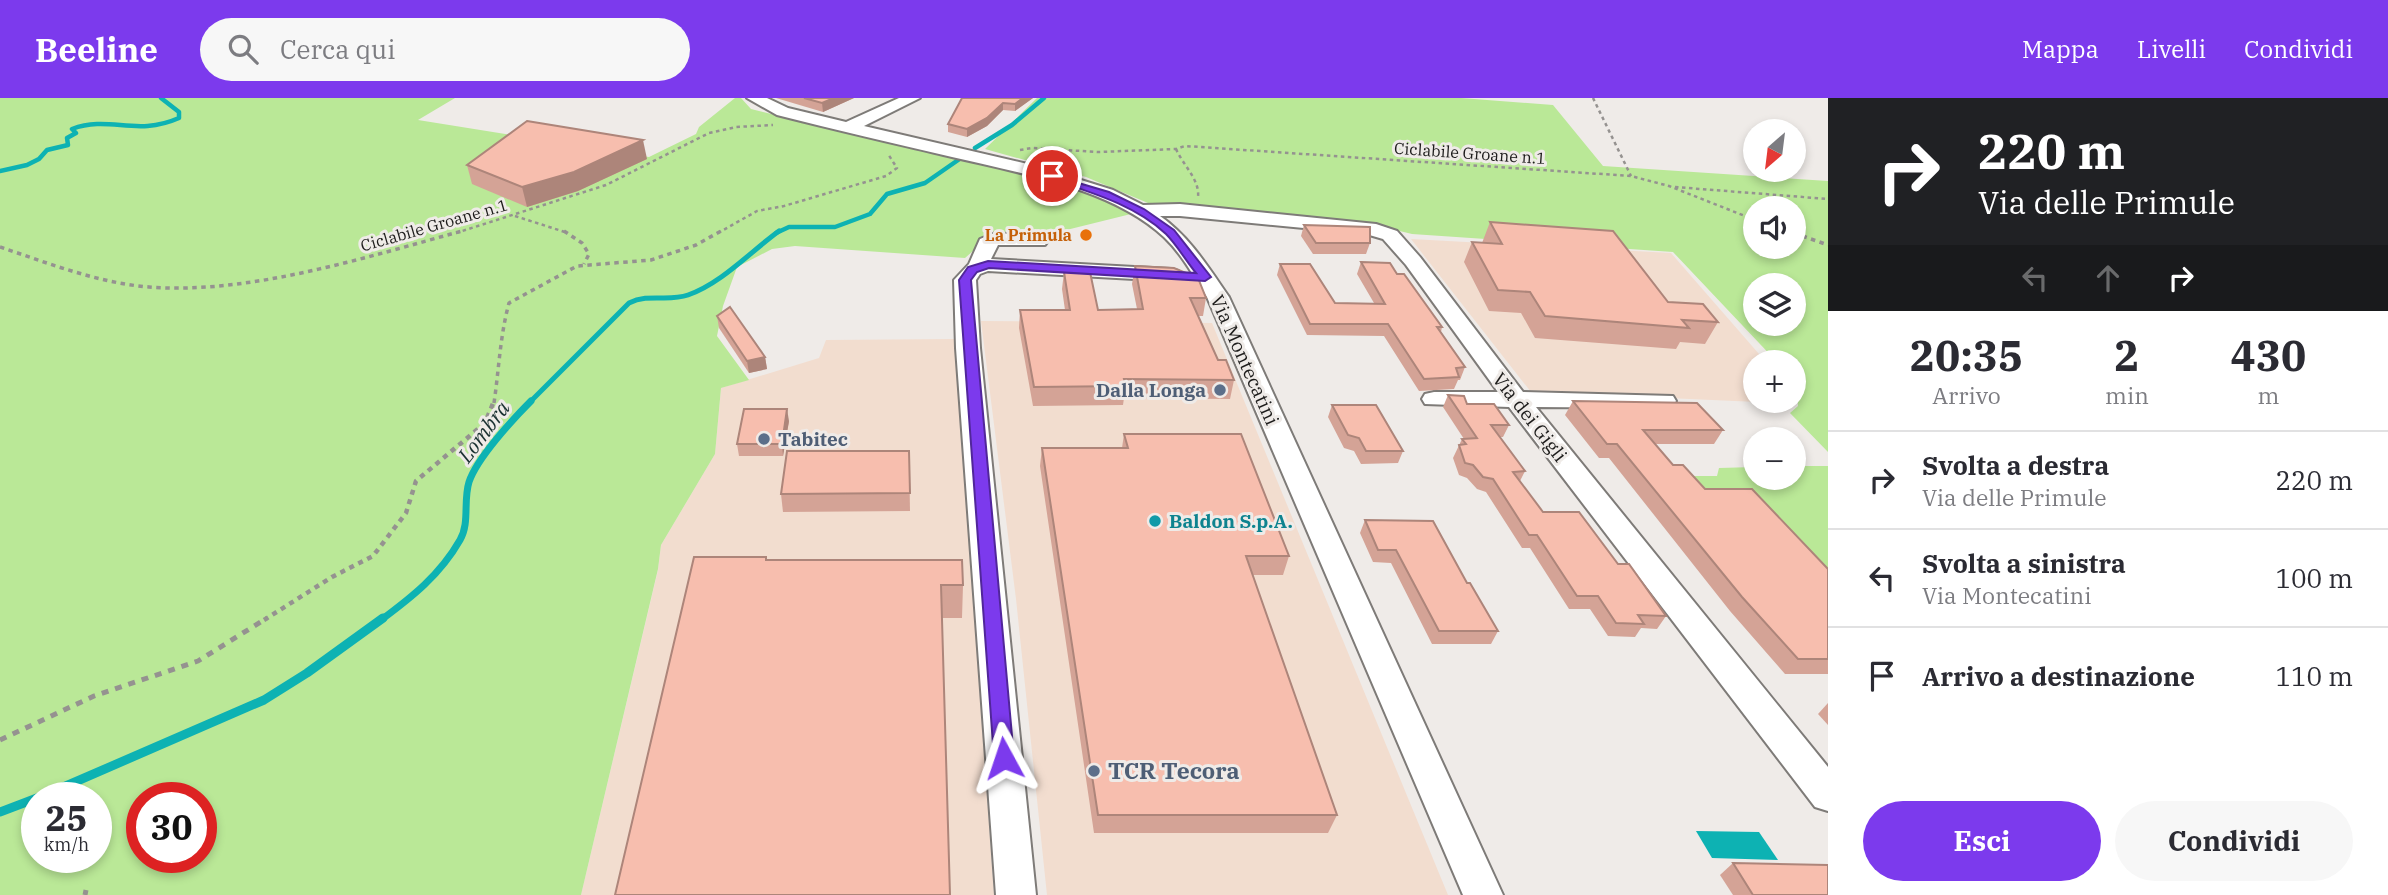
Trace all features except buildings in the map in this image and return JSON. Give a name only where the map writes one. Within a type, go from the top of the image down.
[{"type":"street","points":[[846,128],[912,98]]},
{"type":"street","name":"Via Montecatini","points":[[756,99],[783,112],[1030,170],[1105,194],[1140,211],[1170,232],[1218,297],[1483,895]]},
{"type":"street","name":"Via dei Gigli","points":[[1140,211],[1180,210],[1369,228],[1390,235],[1828,795]]},
{"type":"street","points":[[978,268],[987,243],[995,239],[1038,241]]},
{"type":"street","points":[[1016,895],[968,348],[965,280],[973,269],[988,265],[1205,277]]},
{"type":"street","points":[[1434,398],[1664,401]]},
{"type":"path","points":[[1593,98],[1630,176]]},
{"type":"path","name":"Ciclabile Groane n.1","points":[[0,247],[145,287],[213,286],[256,281],[477,228],[614,182],[702,135],[730,128],[776,125]]},
{"type":"path","name":"Ciclabile Groane n.1","points":[[1019,150],[1032,148],[1098,152],[1177,149],[1185,146],[1630,176],[1669,186],[1743,215]]},
{"type":"path","points":[[0,740],[94,696],[198,661],[332,577],[373,556],[406,513],[416,481],[485,423],[493,407],[501,357],[501,332],[509,303],[584,265],[651,260],[696,245],[757,211],[784,206],[886,176],[897,168],[891,156],[882,150]]},
{"type":"path","points":[[1669,186],[1765,196],[1828,199]]},
{"type":"path","points":[[514,215],[525,222],[554,226],[583,240],[590,254],[584,265]]},
{"type":"path","points":[[1806,237],[1828,245]]},
{"type":"shaded area","points":[[1411,239],[1671,253],[1756,350],[1743,350],[1743,401],[1531,392]]},
{"type":"shaded area","points":[[981,321],[1212,323],[1448,895],[1047,895],[1016,599]]},
{"type":"shaded area","points":[[955,339],[994,895],[581,895],[658,570],[661,545],[715,454],[721,388],[819,358],[826,340]]},
{"type":"green space","points":[[0,98],[455,98],[418,120],[649,157],[696,134],[699,127],[735,98],[741,98],[751,109],[1074,187],[1131,214],[1042,236],[989,237],[965,258],[795,246],[772,249],[737,267],[723,306],[717,336],[749,380],[721,388],[715,454],[661,545],[658,569],[581,895],[0,895]]},
{"type":"green space","points":[[1037,98],[1461,98],[1553,105],[1603,166],[1743,175],[1743,182],[1828,181],[1828,452],[1790,413],[1806,413],[1806,350],[1766,350],[1752,336],[1806,336],[1806,273],[1743,273],[1743,326],[1673,252],[1412,234],[1375,225],[1148,203],[1086,177],[985,149]]},
{"type":"green space","points":[[1806,466],[1828,466],[1828,596],[1707,504],[1686,476],[1717,476],[1719,468],[1743,467],[1743,490],[1806,490]]},
{"type":"water","points":[[1696,831],[1759,832],[1778,860],[1712,858]]},
{"type":"waterway","points":[[0,171],[27,165],[39,159],[47,150],[68,145],[67,138],[76,133],[72,129],[99,124],[149,126],[179,118],[179,112],[161,98]]},
{"type":"waterway","name":"Lombra","points":[[975,148],[1012,125],[1044,98]]},
{"type":"waterway","name":"Lombra","points":[[777,232],[789,227],[835,227],[870,214],[887,194],[925,183],[961,158]]},
{"type":"waterway","name":"Lombra","points":[[531,401],[629,303],[644,299],[681,297],[700,290],[724,275],[777,232]]},
{"type":"waterway","name":"Lombra","points":[[381,620],[425,584],[452,553],[463,533],[467,489],[473,472],[496,439],[531,401]]},
{"type":"waterway","name":"Lombra","points":[[75,782],[264,700],[307,673],[383,618]]},
{"type":"waterway","name":"Lombra","points":[[0,812],[21,804]]},
{"type":"place","name":"La Primula","points":[[1086,235]]},
{"type":"place","name":"Dalla Longa","points":[[1220,390]]},
{"type":"place","name":"Tabitec","points":[[764,439]]},
{"type":"place","name":"Baldon S.p.A.","points":[[1155,521]]},
{"type":"place","name":"TCR Tecora","points":[[1094,771]]},
{"type":"route","points":[[1004,758],[968,348],[965,280],[973,269],[988,265],[1205,277],[1170,232],[1140,211],[1105,194],[1052,176]]}]
